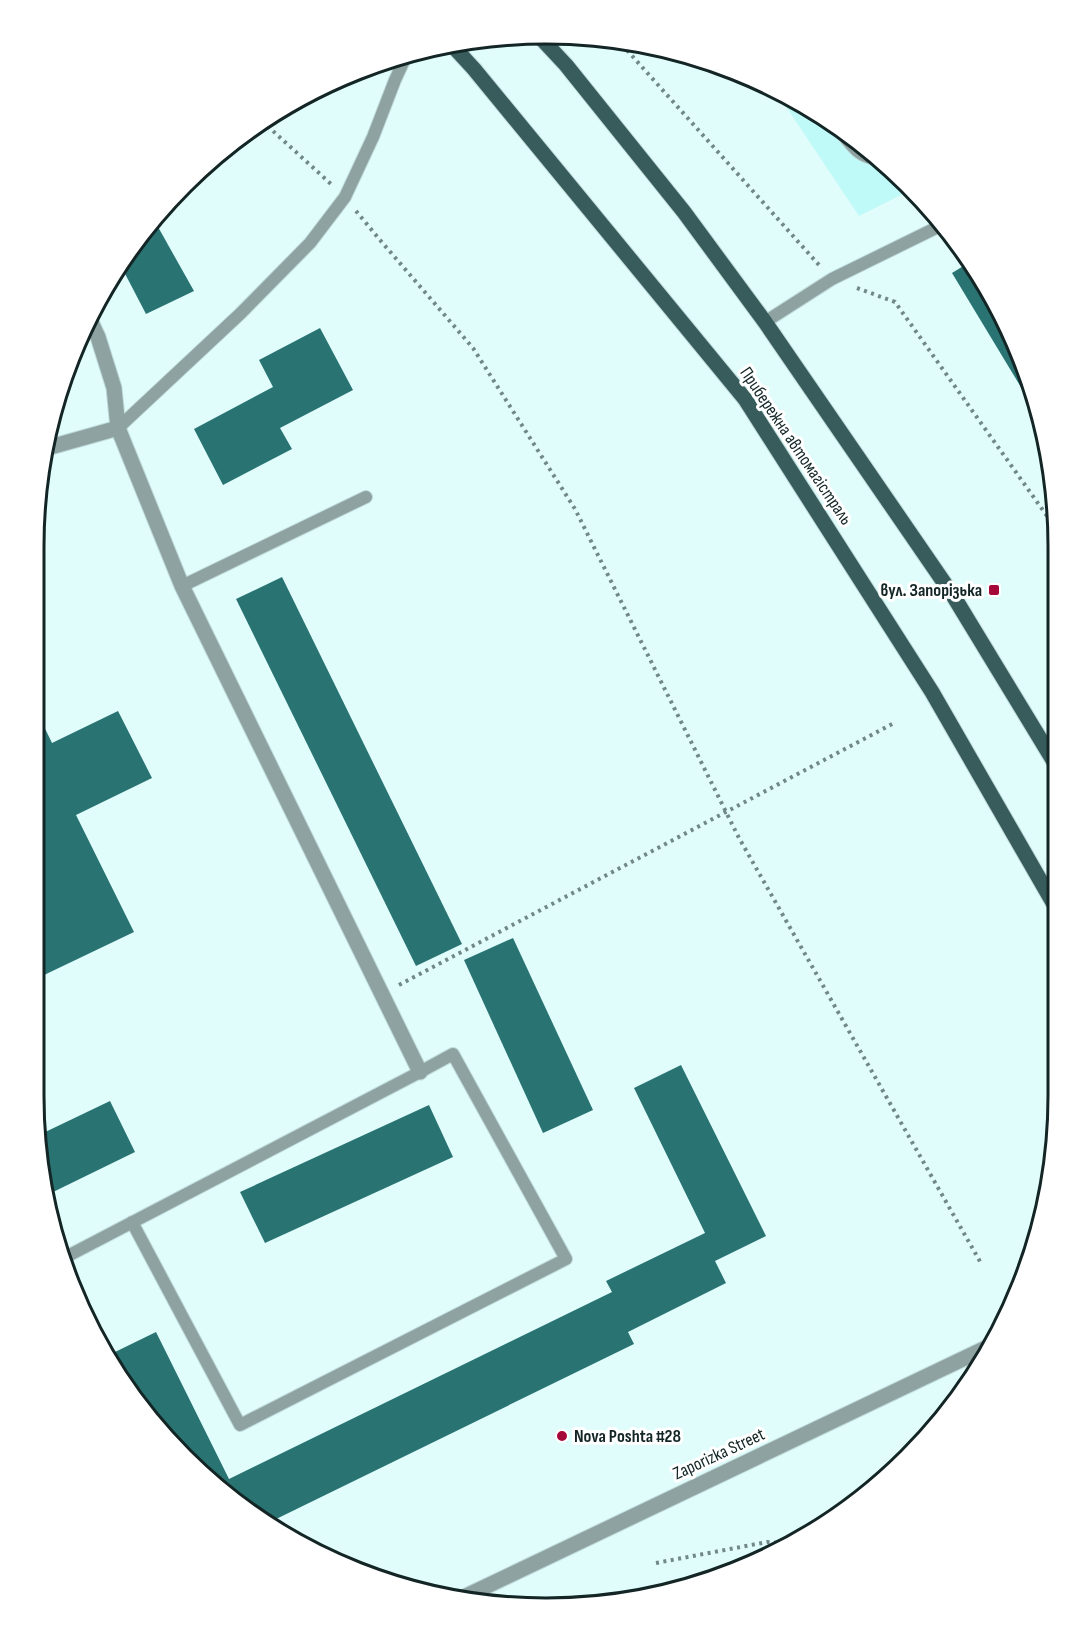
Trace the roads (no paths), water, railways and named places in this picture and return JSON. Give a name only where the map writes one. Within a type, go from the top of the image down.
[{"type":"main road","points":[[546,44],[566,65],[684,212],[765,322],[954,597],[1048,752]]},
{"type":"main road","name":"Прибережна автомагістраль","points":[[459,51],[745,399],[932,692],[1048,894]]},
{"type":"street","points":[[93,327],[114,388],[118,428],[182,586],[420,1072]]},
{"type":"street","points":[[54,446],[118,428]]},
{"type":"street","name":"Zaporizka Street","points":[[473,1593],[978,1352]]},
{"type":"lane","points":[[118,428],[249,305],[310,243],[345,197],[373,137],[402,65]]},
{"type":"lane","points":[[765,322],[831,279],[934,229]]},
{"type":"lane","points":[[182,586],[366,497]]},
{"type":"lane","points":[[69,1255],[132,1222],[420,1072],[453,1054],[566,1259],[240,1425],[132,1222]]},
{"type":"place","name":"вул. Запорізька","points":[[994,590]]},
{"type":"place","name":"Nova Poshta #28","points":[[562,1436]]}]
